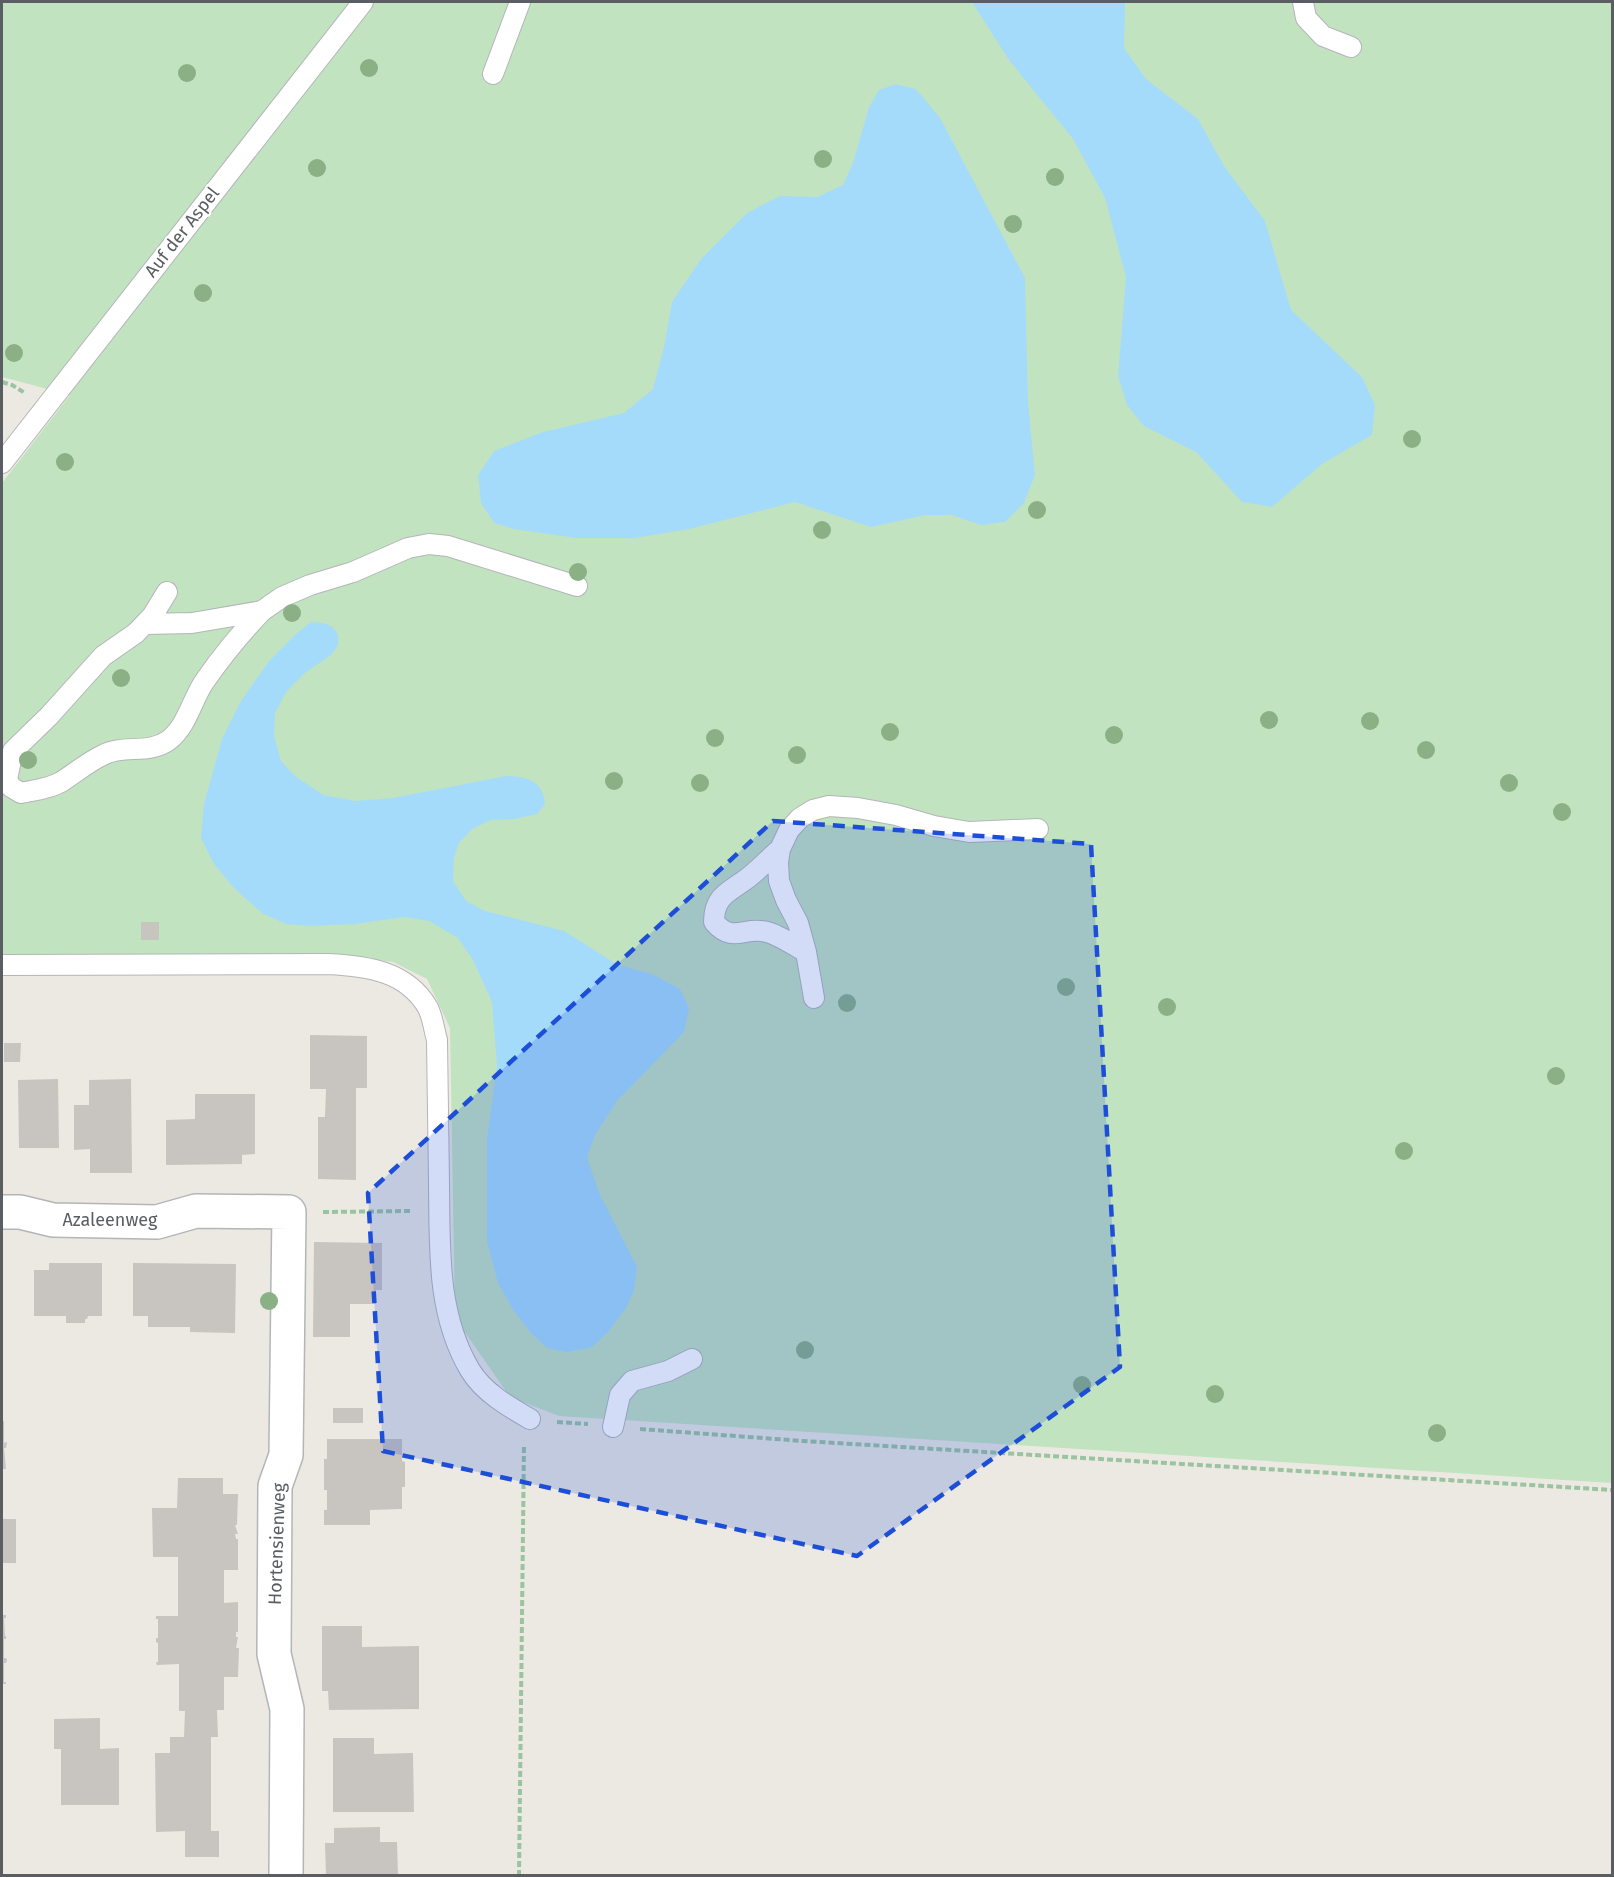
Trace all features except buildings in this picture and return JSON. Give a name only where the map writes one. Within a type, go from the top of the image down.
[{"type":"street","name":"Azaleenweg","points":[[2,1212],[20,1212],[53,1220],[157,1222],[196,1211],[290,1212]]},
{"type":"street","name":"Hortensienweg","points":[[286,1875],[287,1709],[274,1654],[275,1486],[286,1455],[290,1212]]},
{"type":"lane","name":"Auf der Aspel","points":[[2,463],[363,2]]},
{"type":"lane","points":[[494,74],[520,2]]},
{"type":"lane","points":[[1303,2],[1306,18],[1323,36],[1351,48]]},
{"type":"lane","points":[[167,592],[145,624],[103,656],[49,716],[13,751],[7,779],[12,787],[21,793],[43,789],[59,783],[106,753],[156,747],[170,739],[183,724],[203,684],[233,642],[262,611],[282,597],[310,585],[353,572],[408,548],[429,544],[448,546],[577,586]]},
{"type":"lane","points":[[145,624],[192,623],[262,611]]},
{"type":"lane","points":[[814,998],[806,952],[798,924],[779,881],[780,849],[789,831],[800,818],[813,810],[829,806],[858,808],[896,815],[934,826],[969,832],[1038,829]]},
{"type":"lane","points":[[780,849],[746,880],[730,889],[720,899],[714,912],[714,922],[721,931],[730,934],[747,931],[767,932],[806,952]]},
{"type":"lane","points":[[2,965],[361,966],[385,972],[411,987],[428,1009],[437,1040],[439,1251],[443,1293],[455,1337],[471,1372],[498,1400],[530,1419]]},
{"type":"lane","points":[[613,1427],[620,1395],[632,1381],[668,1371],[692,1359]]},
{"type":"path","points":[[290,1212],[439,1211]]},
{"type":"path","points":[[519,1875],[523,1448],[530,1419],[803,1441],[1612,1490]]},
{"type":"highlighted area","points":[[773,821],[1091,844],[1120,1367],[857,1556],[383,1451],[368,1193]]},
{"type":"green space","points":[[2,2],[1612,2],[1612,1483],[559,1416],[510,1397],[455,1318],[450,1028],[427,979],[393,962],[321,953],[2,958],[2,483],[70,395],[2,377]]},
{"type":"water","points":[[972,2],[1125,2],[1124,48],[1146,79],[1198,119],[1224,166],[1265,221],[1291,310],[1362,377],[1375,405],[1372,435],[1322,464],[1272,507],[1242,502],[1196,452],[1144,426],[1127,405],[1118,376],[1126,277],[1105,198],[1073,139],[1009,60]]},
{"type":"water","points":[[896,84],[916,89],[940,118],[1025,278],[1028,402],[1035,475],[1024,503],[1005,522],[981,525],[952,515],[926,515],[871,527],[795,502],[689,529],[635,538],[576,538],[514,529],[494,523],[481,503],[478,475],[494,451],[543,432],[624,413],[653,389],[672,302],[701,259],[747,213],[780,196],[817,197],[843,185],[853,163],[869,107],[879,90]]},
{"type":"water","points":[[311,622],[333,627],[338,635],[338,645],[331,655],[305,673],[286,692],[275,713],[274,736],[281,761],[295,776],[323,795],[355,801],[393,798],[506,776],[533,781],[541,790],[545,804],[537,814],[514,819],[491,820],[472,829],[459,843],[454,858],[453,881],[466,901],[485,911],[564,931],[618,965],[652,974],[680,989],[689,1008],[684,1032],[617,1101],[595,1135],[587,1157],[599,1193],[637,1267],[634,1290],[626,1308],[608,1332],[592,1347],[567,1352],[547,1348],[531,1333],[514,1311],[498,1283],[487,1242],[487,1140],[497,1066],[492,1002],[473,960],[458,938],[429,921],[404,917],[355,924],[310,926],[286,924],[262,913],[234,888],[214,864],[201,838],[204,804],[222,739],[241,701],[269,661]]}]
